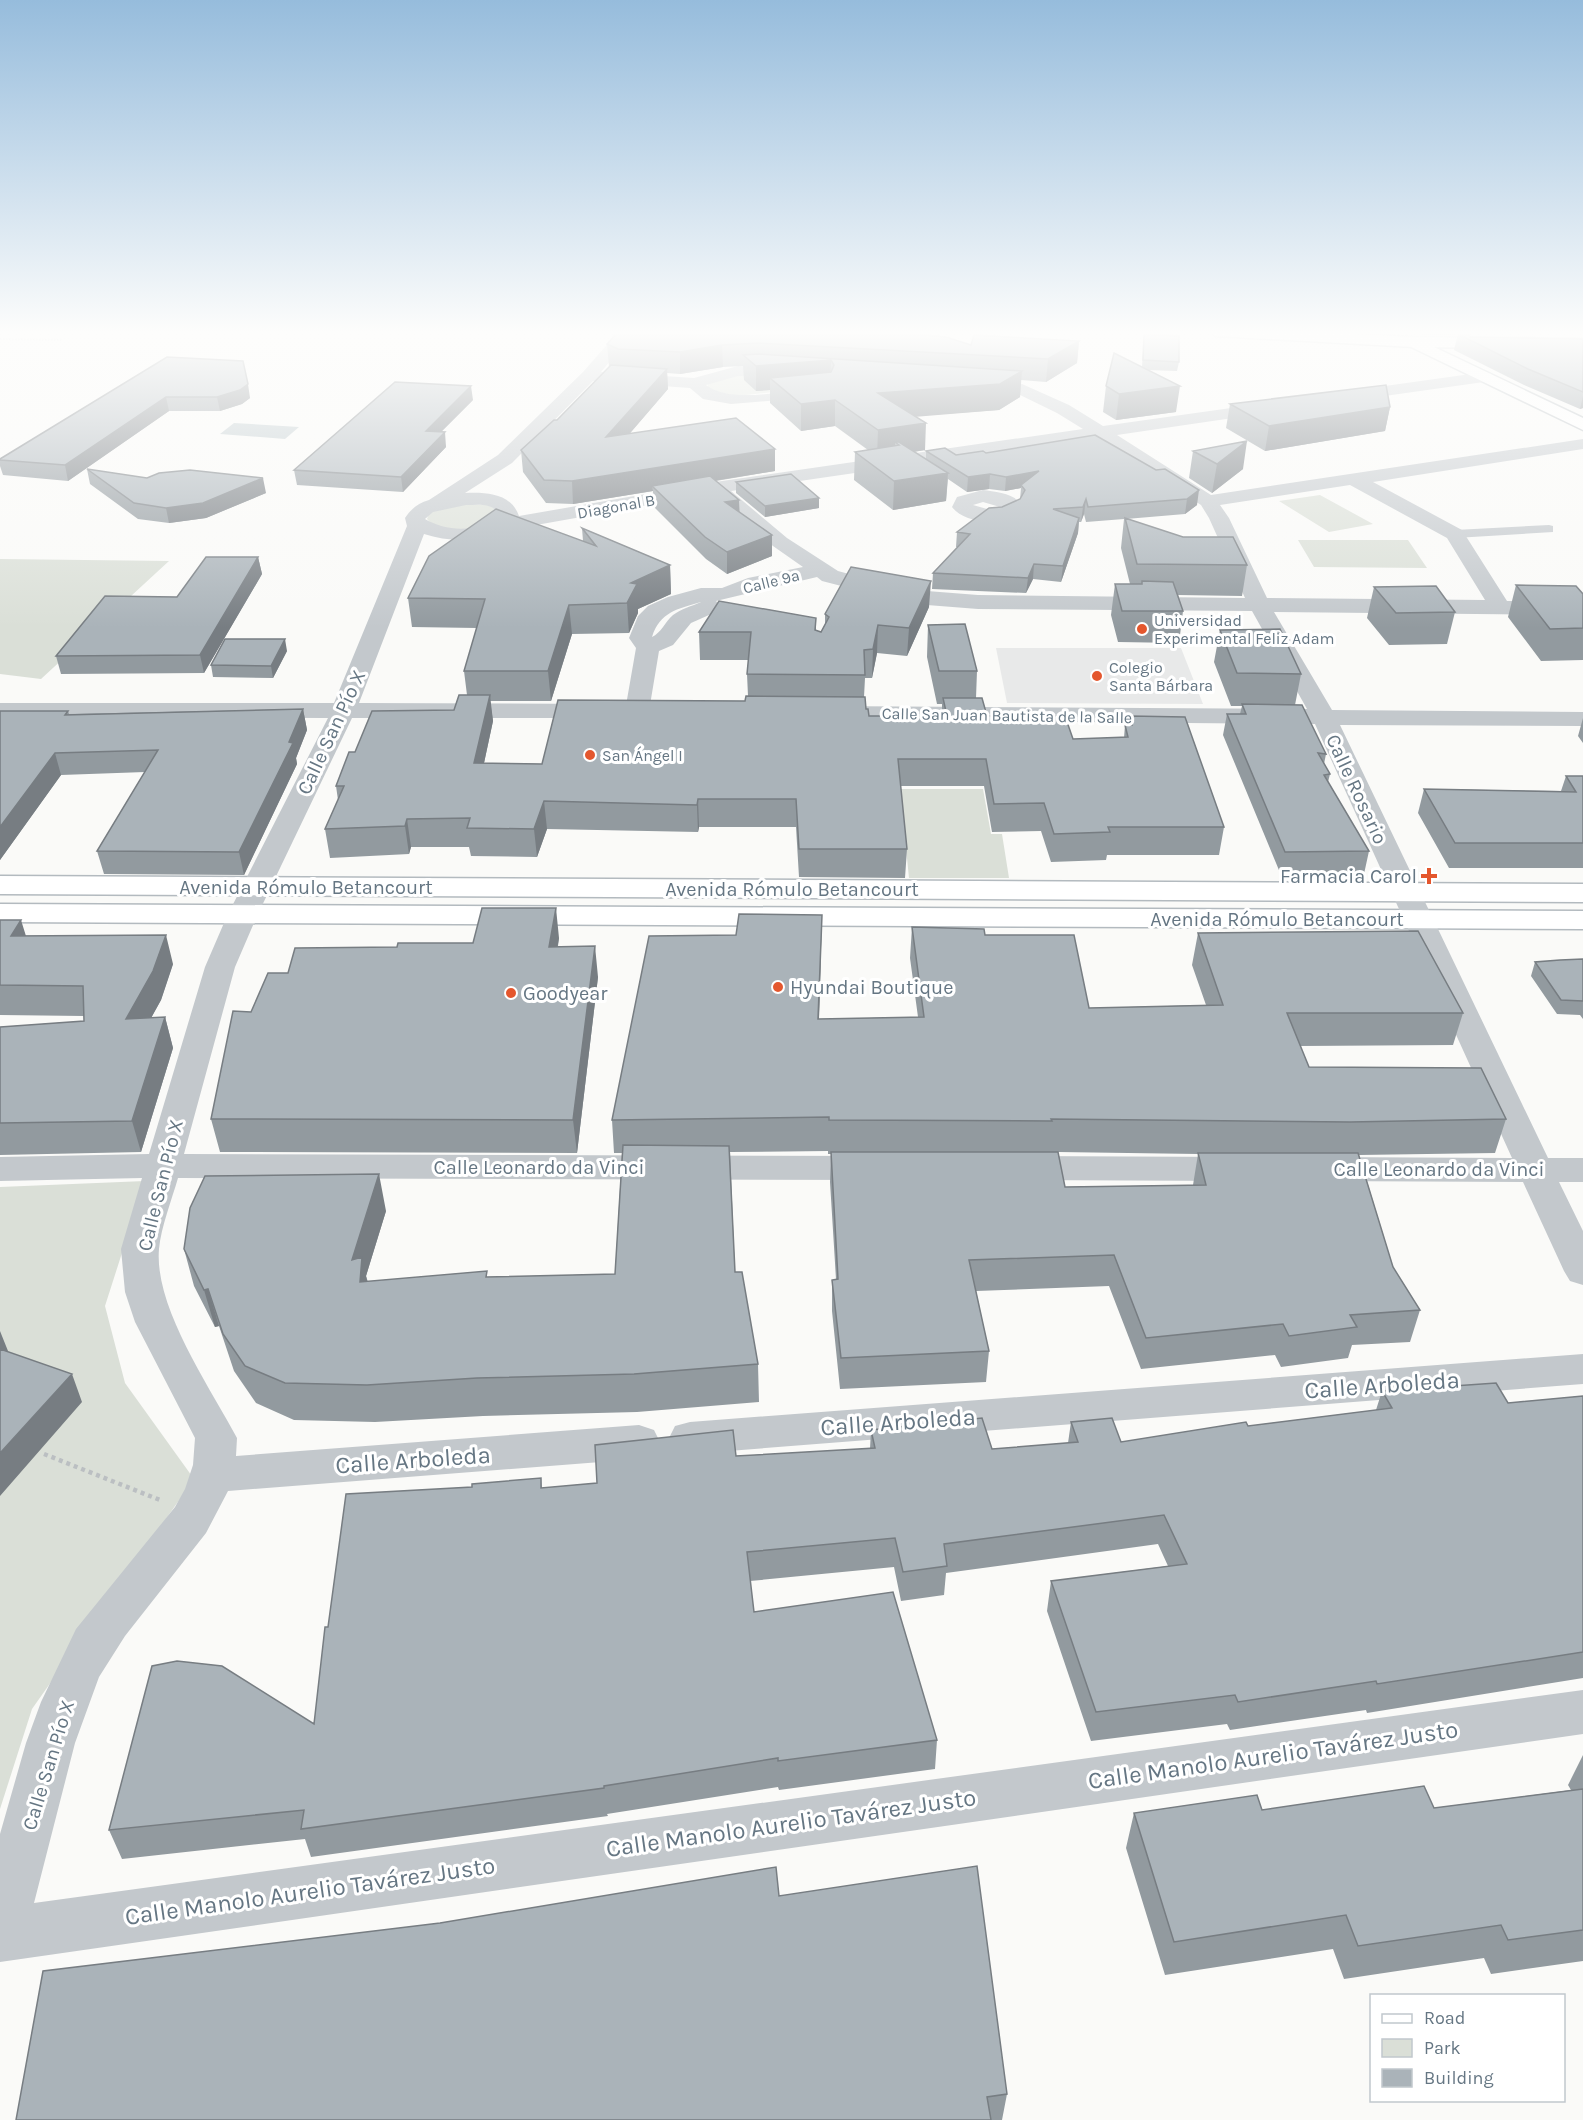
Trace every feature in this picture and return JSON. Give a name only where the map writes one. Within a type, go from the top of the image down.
[{"type":"main road","name":"Avenida Rómulo Betancourt","points":[[0,885],[249,901],[1583,920]]},
{"type":"main road","name":"Avenida Rómulo Betancourt","points":[[0,913],[249,901],[1406,892],[1583,893]]},
{"type":"street","points":[[437,503],[505,459],[534,430]]},
{"type":"street","name":"Calle Rosario","points":[[1097,430],[1208,501],[1219,518],[1259,605],[1324,717],[1583,1271]]},
{"type":"street","name":"Diagonal B","points":[[415,518],[418,524],[436,532],[451,533],[715,488],[1114,430]]},
{"type":"street","points":[[1208,501],[1583,444]]},
{"type":"street","points":[[442,556],[509,516],[504,506],[505,459]]},
{"type":"street","points":[[900,460],[927,478]]},
{"type":"street","points":[[1355,480],[1455,534],[1501,608]]},
{"type":"street","points":[[715,488],[780,542],[819,570],[847,582],[927,598],[978,602],[1583,608]]},
{"type":"street","points":[[946,489],[964,501]]},
{"type":"street","points":[[415,518],[426,507],[466,499],[494,501],[504,506],[613,507]]},
{"type":"street","name":"Calle San Pío X","points":[[0,1934],[48,1751],[68,1695],[93,1644],[154,1568],[194,1513],[213,1475],[218,1454],[216,1438],[155,1322],[144,1292],[140,1249],[220,967],[249,901],[407,579],[417,526],[415,518]]},
{"type":"street","name":"Calle 9a","points":[[343,712],[648,711],[648,647],[665,640],[674,626],[683,618],[720,602],[724,594],[756,583],[819,570]]},
{"type":"street","points":[[0,710],[343,712]]},
{"type":"street","name":"Calle San Juan Bautista de la Salle","points":[[802,713],[1583,719]]},
{"type":"street","name":"Calle Leonardo da Vinci","points":[[0,1169],[162,1166],[903,1168]]},
{"type":"street","name":"Calle Leonardo da Vinci","points":[[986,1168],[1583,1170]]},
{"type":"street","name":"Calle Arboleda","points":[[213,1475],[1583,1369]]},
{"type":"street","name":"Calle Manolo Aurelio Tavárez Justo","points":[[0,1934],[1583,1712]]},
{"type":"lane","points":[[1455,534],[1549,529]]},
{"type":"path","points":[[44,1454],[194,1513]]},
{"type":"shaded area","points":[[225,430],[296,430],[285,439],[220,434]]},
{"type":"shaded area","name":"Colegio Santa Bárbara","points":[[996,648],[1181,648],[1203,704],[1007,703]]},
{"type":"green space","points":[[1320,495],[1373,524],[1329,532],[1279,501]]},
{"type":"green space","points":[[452,504],[488,505],[498,510],[464,530],[440,527],[427,519],[434,510]]},
{"type":"green space","points":[[1298,540],[1408,540],[1427,568],[1314,567]]},
{"type":"green space","points":[[0,559],[169,561],[41,679],[0,674]]},
{"type":"green space","points":[[900,789],[983,789],[991,834],[1002,834],[1009,878],[909,878]]},
{"type":"green space","points":[[145,1181],[105,1306],[125,1383],[194,1479],[32,1709],[0,1809],[0,1187]]},
{"type":"building","points":[[48,430],[117,430],[65,465],[0,459]]},
{"type":"building","points":[[340,430],[445,432],[401,477],[294,470]]},
{"type":"building","points":[[543,430],[612,430],[606,437],[654,430],[751,430],[775,449],[572,481],[544,480],[521,450]]},
{"type":"building","points":[[1095,435],[1156,470],[1165,469],[1199,490],[1187,499],[1088,507],[1086,499],[1083,507],[1053,509],[1079,518],[1063,566],[1034,564],[1028,578],[933,573],[970,534],[957,532],[989,508],[1002,507],[1020,499],[1025,490],[1021,485],[1039,471],[1006,477],[990,474],[968,477],[926,451],[945,448],[956,455],[983,451],[986,453]]},
{"type":"building","points":[[1247,441],[1217,464],[1193,451]]},
{"type":"building","points":[[895,442],[899,442],[948,473],[894,481],[855,452],[899,445]]},
{"type":"building","points":[[87,469],[147,478],[159,473],[190,470],[263,478],[203,503],[166,508],[134,503]]},
{"type":"building","points":[[791,474],[819,498],[765,506],[736,482]]},
{"type":"building","points":[[710,476],[739,500],[725,502],[772,535],[727,552],[705,537],[652,486]]},
{"type":"building","points":[[496,509],[596,546],[582,528],[670,565],[631,583],[637,584],[627,603],[569,605],[548,671],[464,671],[485,599],[408,598],[429,556]]},
{"type":"building","points":[[1125,518],[1183,537],[1233,537],[1247,565],[1137,564]]},
{"type":"building","points":[[206,557],[258,557],[200,655],[56,656],[105,596],[177,597]]},
{"type":"building","points":[[851,567],[931,581],[909,628],[878,625],[873,649],[864,650],[865,675],[747,674],[751,632],[699,632],[719,601],[816,618],[815,630],[821,632],[829,617],[825,614]]},
{"type":"building","points":[[1142,581],[1173,582],[1183,611],[1122,611],[1115,584],[1142,584]]},
{"type":"building","points":[[1516,585],[1576,586],[1583,594],[1583,628],[1550,629]]},
{"type":"building","points":[[1436,586],[1455,612],[1396,613],[1374,587]]},
{"type":"building","points":[[965,624],[977,671],[939,671],[928,625]]},
{"type":"building","points":[[1280,629],[1301,674],[1237,673],[1220,630]]},
{"type":"building","points":[[225,639],[285,639],[271,666],[211,665]]},
{"type":"building","points":[[459,695],[490,695],[474,763],[542,764],[558,700],[745,701],[746,696],[865,697],[869,716],[947,716],[943,698],[982,698],[987,716],[1065,716],[1073,739],[1128,737],[1125,725],[1132,725],[1130,716],[1185,717],[1224,827],[1108,827],[1110,832],[1054,834],[1044,803],[994,804],[986,759],[898,759],[907,849],[799,849],[796,799],[698,799],[697,805],[544,801],[534,829],[467,828],[470,818],[407,819],[405,826],[325,829],[344,786],[336,786],[349,752],[355,752],[372,711],[454,710]]},
{"type":"building","points":[[1242,704],[1302,705],[1326,754],[1318,753],[1330,774],[1324,775],[1369,851],[1285,852],[1227,714],[1246,714]]},
{"type":"building","points":[[303,709],[289,742],[293,743],[239,852],[97,851],[158,750],[55,753],[0,827],[0,711],[68,711],[65,715]]},
{"type":"building","points":[[1566,776],[1583,776],[1583,843],[1455,843],[1424,789],[1576,792]]},
{"type":"building","points":[[482,908],[556,908],[549,947],[595,946],[573,1120],[211,1119],[233,1011],[251,1012],[268,973],[288,973],[295,948],[397,947],[398,943],[473,943]]},
{"type":"building","points":[[739,914],[822,915],[818,1019],[924,1017],[912,927],[984,929],[985,935],[1074,935],[1089,1008],[1223,1005],[1198,933],[1418,931],[1463,1013],[1287,1013],[1309,1067],[1481,1068],[1506,1119],[1350,1122],[1051,1119],[1052,1121],[829,1120],[829,1117],[612,1120],[649,936],[736,935]]},
{"type":"building","points":[[0,920],[21,920],[11,936],[166,935],[153,971],[126,1019],[165,1017],[132,1121],[0,1123],[0,1027],[84,1021],[83,986],[0,985]]},
{"type":"building","points":[[1583,959],[1583,1001],[1561,1000],[1535,962],[1560,960]]},
{"type":"building","points":[[623,1145],[729,1146],[735,1272],[742,1272],[758,1364],[634,1374],[477,1378],[367,1385],[285,1383],[245,1366],[223,1334],[208,1289],[204,1290],[184,1249],[190,1208],[205,1176],[379,1174],[352,1260],[362,1257],[360,1282],[487,1271],[486,1277],[615,1274]]},
{"type":"building","points":[[831,1152],[1058,1152],[1065,1187],[1206,1185],[1198,1153],[1358,1153],[1393,1267],[1420,1310],[1350,1315],[1357,1327],[1289,1336],[1283,1324],[1146,1338],[1114,1255],[969,1260],[989,1351],[841,1358],[832,1280],[838,1279]]},
{"type":"building","points":[[0,1349],[72,1374],[0,1453]]},
{"type":"building","points":[[1496,1383],[1508,1403],[1583,1396],[1583,1652],[1377,1684],[1376,1681],[1238,1702],[1235,1695],[1096,1712],[1051,1581],[1187,1564],[1164,1515],[944,1544],[947,1566],[903,1572],[895,1538],[747,1552],[754,1612],[893,1592],[937,1740],[778,1761],[778,1758],[604,1786],[604,1788],[301,1829],[304,1810],[109,1830],[152,1666],[177,1661],[222,1666],[314,1724],[325,1627],[328,1627],[346,1494],[472,1487],[472,1484],[541,1478],[541,1488],[597,1483],[595,1445],[733,1430],[736,1456],[875,1448],[871,1430],[982,1418],[992,1449],[1078,1442],[1071,1422],[1112,1418],[1121,1442],[1246,1422],[1248,1426],[1392,1408],[1382,1391]]},
{"type":"building","points":[[1424,1786],[1434,1808],[1583,1789],[1583,1930],[1508,1940],[1501,1925],[1358,1946],[1346,1915],[1174,1942],[1134,1813],[1257,1795],[1262,1810]]},
{"type":"building","points":[[977,1866],[1007,2094],[987,2097],[991,2120],[16,2120],[43,1971],[440,1923],[776,1867],[779,1896]]},
{"type":"place","name":"Universidad Experimental Feliz Adam","points":[[1142,629]]},
{"type":"place","name":"Colegio Santa Bárbara","points":[[1097,676]]},
{"type":"place","name":"San Ángel I","points":[[590,755]]},
{"type":"place","name":"Farmacia Carol","points":[[1429,876]]},
{"type":"place","name":"Hyundai Boutique","points":[[778,987]]},
{"type":"place","name":"Goodyear","points":[[511,993]]}]
